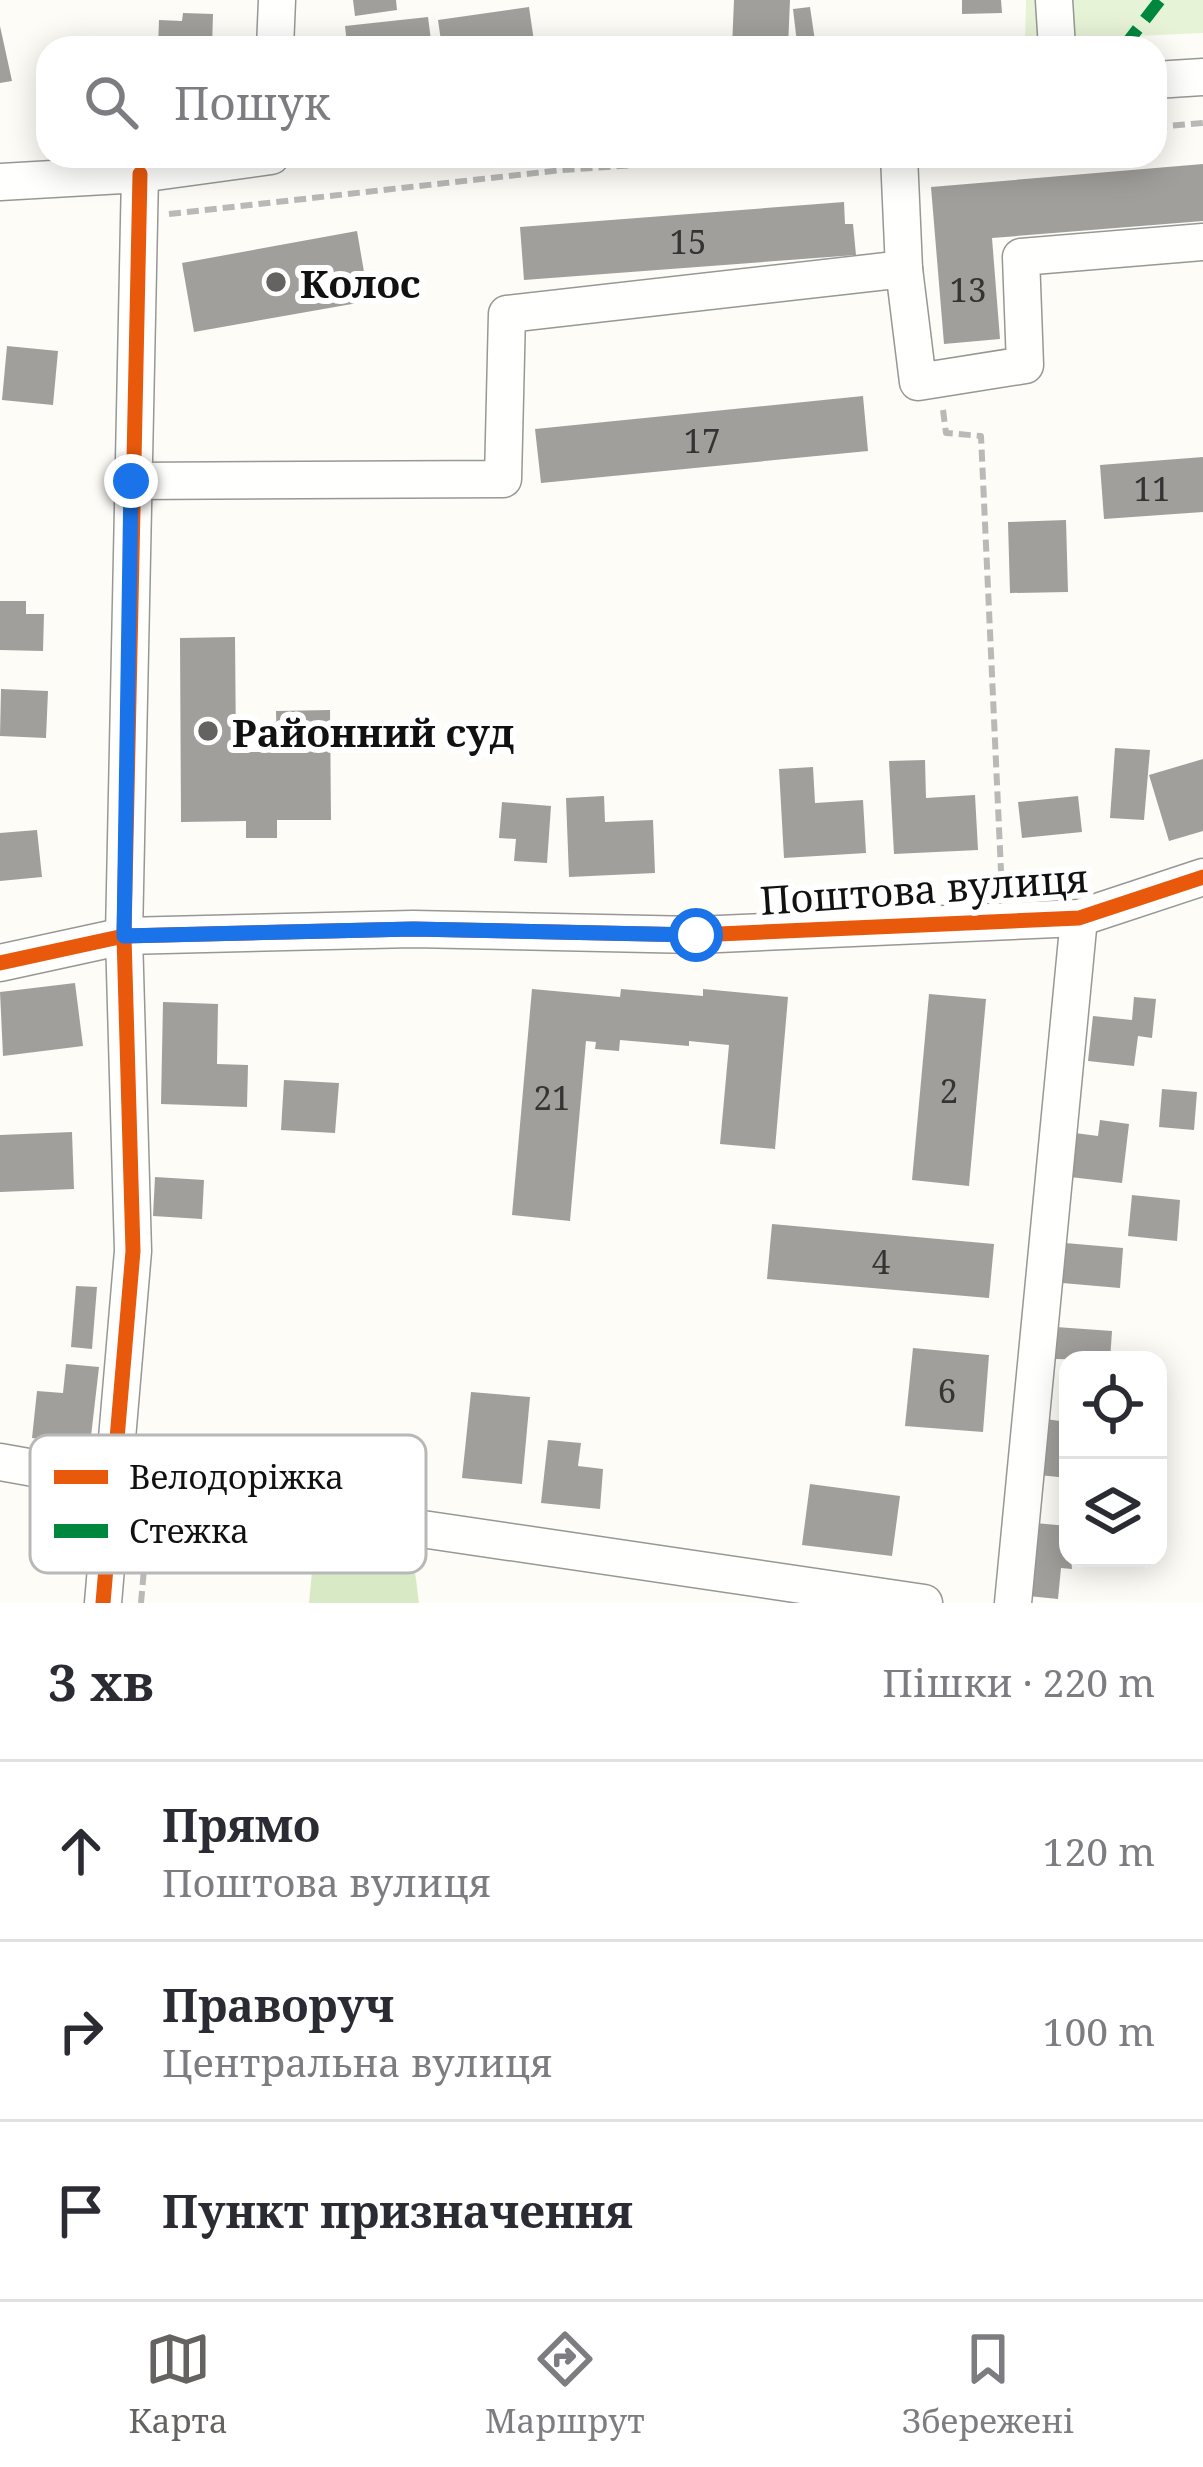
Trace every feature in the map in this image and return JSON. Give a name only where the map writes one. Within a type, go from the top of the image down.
[{"type":"street","points":[[276,36],[277,0]]},
{"type":"street","points":[[1054,0],[1056,36]]},
{"type":"street","points":[[1167,79],[1203,77]]},
{"type":"street","points":[[0,182],[184,168]]},
{"type":"street","points":[[900,168],[904,269],[918,382],[1025,365],[1021,257],[1203,242]]},
{"type":"street","points":[[118,1435],[133,1250],[124,936],[140,174]]},
{"type":"street","points":[[131,481],[503,479],[507,314],[904,269]]},
{"type":"street","name":"Поштова вулиця","points":[[0,963],[124,936],[413,929],[696,935],[1079,918],[1197,886]]},
{"type":"street","points":[[1013,1603],[1079,918]]},
{"type":"street","points":[[0,1462],[30,1467]]},
{"type":"street","points":[[426,1530],[924,1603]]},
{"type":"street","points":[[103,1603],[106,1573]]},
{"type":"path","points":[[1167,126],[1203,123]]},
{"type":"path","points":[[156,215],[592,168]]},
{"type":"path","points":[[939,379],[946,433],[981,436],[1004,921]]},
{"type":"green space","points":[[1026,0],[1203,0],[1203,33],[1025,36]]},
{"type":"green space","points":[[312,1573],[415,1573],[419,1603],[309,1603]]},
{"type":"building","points":[[353,0],[396,0],[397,10],[355,16]]},
{"type":"building","points":[[734,0],[790,0],[788,36],[732,36]]},
{"type":"building","points":[[962,0],[1001,0],[1002,13],[962,14]]},
{"type":"building","points":[[529,7],[533,36],[440,36],[438,20]]},
{"type":"building","points":[[810,7],[814,36],[796,36],[793,9]]},
{"type":"building","points":[[183,13],[213,14],[212,36],[158,36],[159,20],[182,21]]},
{"type":"building","points":[[428,17],[430,36],[346,36],[345,26]]},
{"type":"building","points":[[0,26],[12,81],[0,83]]},
{"type":"building","points":[[1203,164],[1203,221],[992,238],[1000,339],[944,344],[931,187]]},
{"type":"building","points":[[844,202],[845,224],[853,224],[856,255],[524,280],[520,227]]},
{"type":"building","name":"Колос","points":[[357,231],[369,301],[194,332],[182,263]]},
{"type":"building","points":[[7,346],[58,351],[53,405],[2,400]]},
{"type":"building","points":[[863,396],[868,451],[541,483],[535,429]]},
{"type":"building","points":[[1203,457],[1203,512],[1104,519],[1100,465]]},
{"type":"building","points":[[1066,520],[1068,592],[1010,593],[1008,522]]},
{"type":"building","points":[[0,601],[26,601],[26,614],[44,614],[43,651],[0,650]]},
{"type":"building","name":"Районний суд","points":[[235,637],[236,752],[277,752],[276,711],[330,710],[331,820],[277,820],[277,838],[246,838],[246,821],[181,822],[180,638]]},
{"type":"building","points":[[1,689],[48,691],[46,738],[0,736]]},
{"type":"building","points":[[1115,748],[1150,750],[1144,820],[1110,818]]},
{"type":"building","points":[[1203,759],[1203,831],[1169,841],[1149,775]]},
{"type":"building","points":[[925,760],[926,798],[975,795],[978,850],[894,854],[889,761]]},
{"type":"building","points":[[813,767],[815,803],[863,800],[866,853],[784,858],[779,769]]},
{"type":"building","points":[[604,796],[605,822],[653,820],[655,873],[569,877],[566,798]]},
{"type":"building","points":[[1078,796],[1082,832],[1022,838],[1018,802]]},
{"type":"building","points":[[502,802],[551,806],[547,863],[514,861],[516,839],[499,838]]},
{"type":"building","points":[[37,830],[42,877],[0,881],[0,833]]},
{"type":"building","points":[[75,983],[83,1046],[3,1056],[0,992]]},
{"type":"building","points":[[532,989],[620,997],[621,989],[703,996],[703,989],[788,997],[775,1149],[720,1144],[729,1045],[620,1040],[619,1051],[595,1049],[596,1042],[586,1041],[570,1221],[512,1215]]},
{"type":"building","points":[[929,994],[986,999],[969,1186],[912,1180]]},
{"type":"building","points":[[1134,997],[1156,999],[1152,1038],[1138,1036],[1134,1066],[1088,1061],[1093,1016],[1132,1020]]},
{"type":"building","points":[[163,1002],[218,1004],[217,1064],[248,1065],[247,1107],[161,1104]]},
{"type":"building","points":[[284,1080],[339,1083],[335,1133],[281,1130]]},
{"type":"building","points":[[1162,1089],[1197,1092],[1194,1130],[1159,1127]]},
{"type":"building","points":[[1100,1120],[1129,1124],[1122,1183],[1070,1177],[1075,1133],[1098,1136]]},
{"type":"building","points":[[72,1132],[74,1189],[0,1192],[0,1135]]},
{"type":"building","points":[[155,1177],[204,1180],[202,1219],[153,1216]]},
{"type":"building","points":[[1132,1195],[1180,1200],[1177,1241],[1128,1236]]},
{"type":"building","points":[[772,1224],[994,1244],[989,1298],[767,1279]]},
{"type":"building","points":[[1065,1243],[1123,1248],[1120,1288],[1062,1283]]},
{"type":"building","points":[[76,1286],[97,1287],[92,1349],[71,1347]]},
{"type":"building","points":[[1056,1327],[1112,1331],[1111,1351],[1059,1351],[1059,1359],[1054,1359]]},
{"type":"building","points":[[913,1348],[989,1355],[983,1432],[905,1426]]},
{"type":"building","points":[[66,1364],[99,1367],[91,1435],[32,1435],[37,1391],[63,1393]]},
{"type":"building","points":[[471,1392],[530,1397],[522,1484],[462,1478]]},
{"type":"building","points":[[1045,1419],[1059,1421],[1059,1477],[1039,1475]]},
{"type":"building","points":[[548,1440],[581,1443],[578,1466],[603,1469],[600,1509],[541,1503]]},
{"type":"building","points":[[810,1484],[900,1496],[892,1556],[802,1545]]},
{"type":"building","points":[[1035,1523],[1059,1525],[1059,1567],[1072,1569],[1061,1568],[1058,1599],[1028,1596]]},
{"type":"marked path","points":[[1132,36],[1160,0]]},
{"type":"cycle path","points":[[117,1435],[133,1251],[124,936],[140,174]]},
{"type":"cycle path","points":[[0,963],[124,936],[413,929],[696,935],[1079,918],[1203,877]]},
{"type":"cycle path","points":[[103,1603],[106,1573]]},
{"type":"place","name":"Колос","points":[[276,282]]},
{"type":"place","name":"Районний суд","points":[[208,731]]},
{"type":"route","points":[[131,481],[124,936],[413,929],[696,935]]}]
